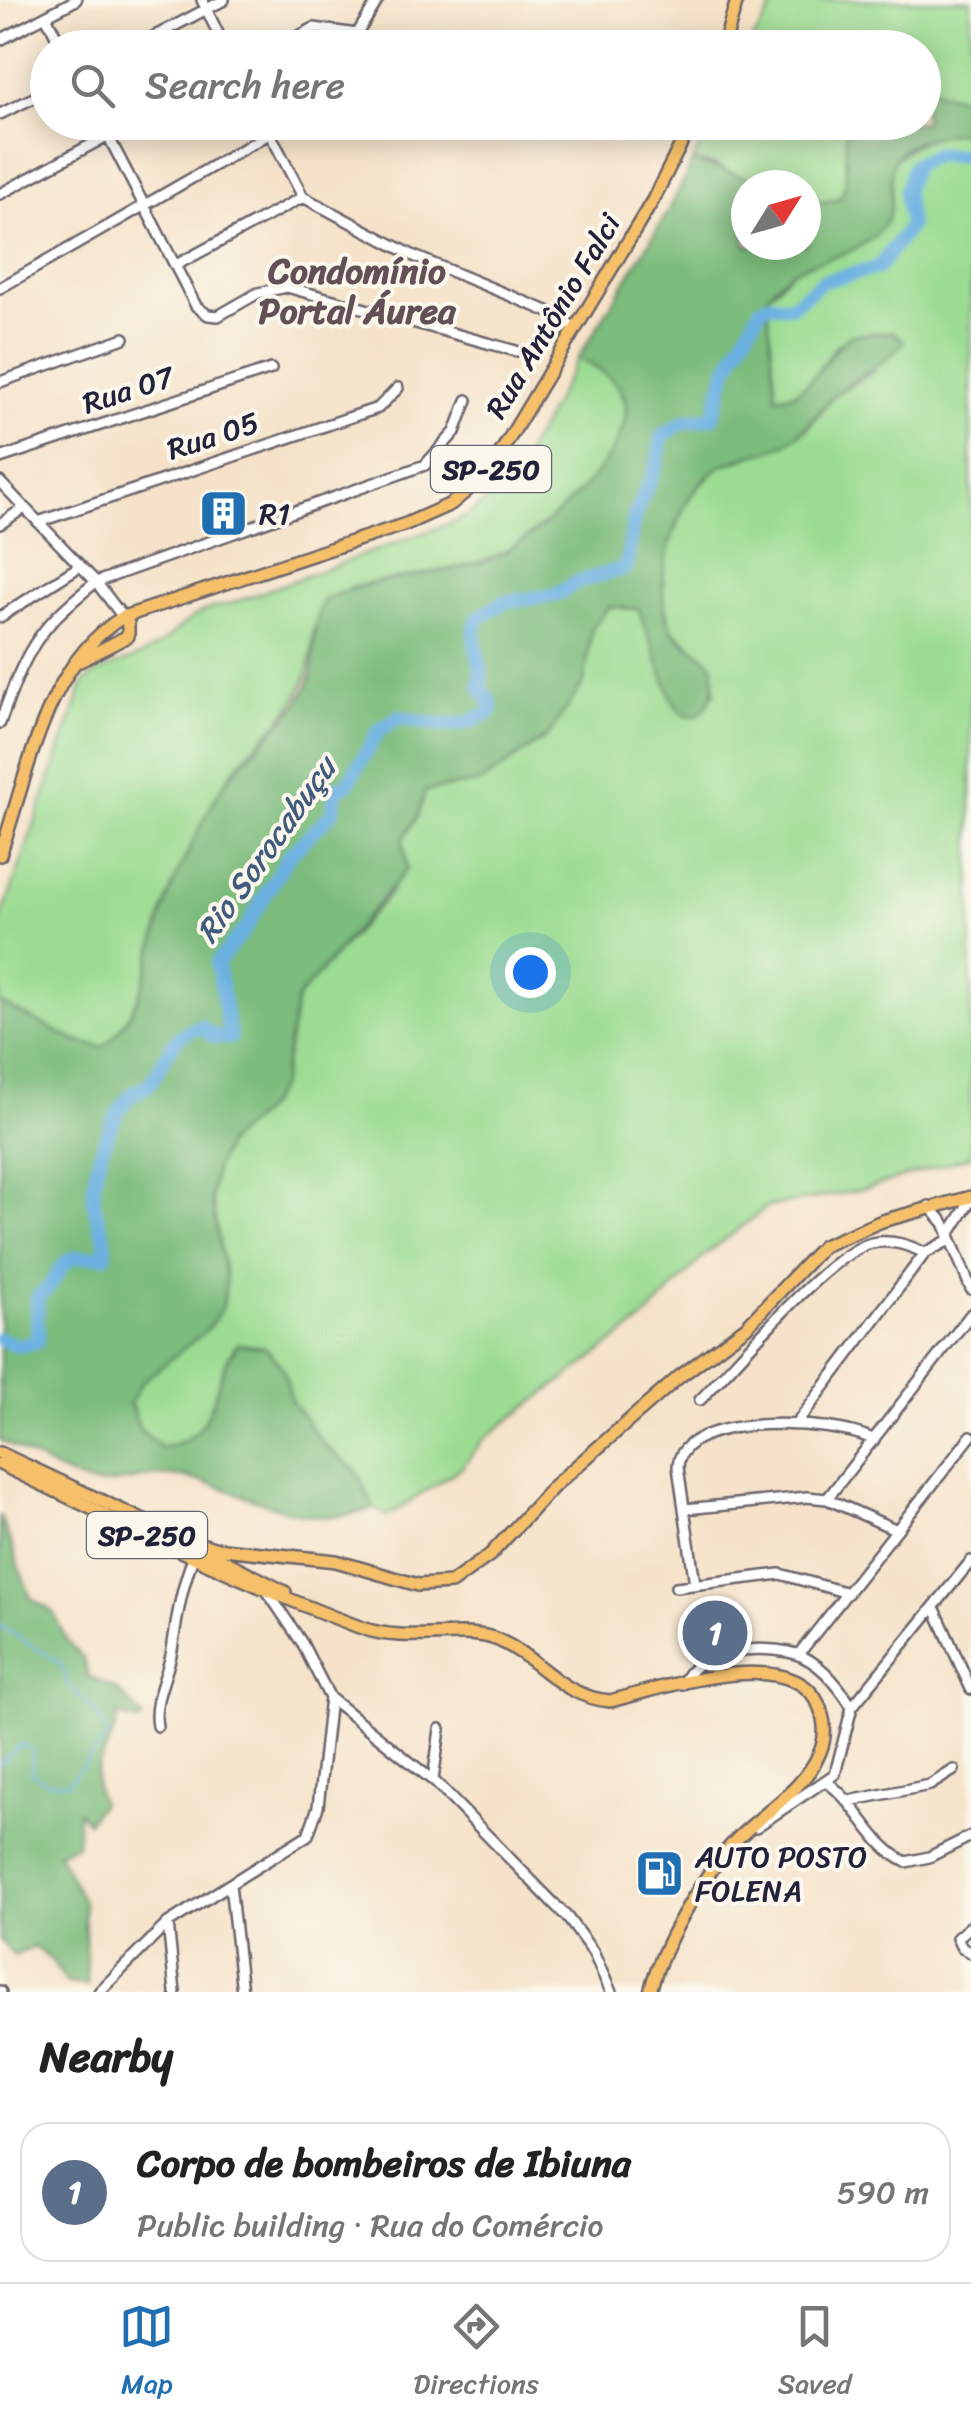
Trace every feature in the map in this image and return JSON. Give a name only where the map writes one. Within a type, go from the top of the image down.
[{"type":"main road","points":[[728,30],[737,0]]},
{"type":"main road","name":"Rua Antônio Falci","points":[[0,855],[62,682],[93,639],[123,617],[406,524],[451,504],[489,472],[653,200],[683,140]]},
{"type":"main road","points":[[62,682],[91,652],[128,636],[123,617]]},
{"type":"main road","points":[[171,1534],[214,1548],[336,1562],[428,1586],[462,1578],[555,1485],[678,1377],[746,1327],[808,1257],[843,1235],[929,1206],[971,1198]]},
{"type":"main road","name":"SP-250","points":[[0,1452],[362,1628],[404,1638],[475,1635],[497,1639],[570,1693],[590,1700],[610,1701],[756,1671],[775,1672],[805,1685],[822,1712],[824,1740],[814,1764],[717,1862],[666,1949],[650,1992]]},
{"type":"main road","name":"SP-250","points":[[0,1464],[267,1592],[297,1599]]},
{"type":"main road","points":[[135,1529],[217,1557],[256,1552]]},
{"type":"street","points":[[0,40],[76,0]]},
{"type":"street","points":[[162,30],[204,5],[224,0]]},
{"type":"street","points":[[359,30],[378,0]]},
{"type":"street","points":[[204,5],[216,30]]},
{"type":"street","points":[[46,16],[53,30]]},
{"type":"street","points":[[0,114],[30,100]]},
{"type":"street","points":[[0,194],[101,140]]},
{"type":"street","points":[[110,140],[196,306],[208,315],[218,316],[273,287],[287,287],[516,352]]},
{"type":"street","points":[[0,288],[73,250],[142,203],[257,140]]},
{"type":"street","points":[[274,140],[303,198],[414,256],[547,311],[575,328]]},
{"type":"street","points":[[176,265],[303,198]]},
{"type":"street","points":[[0,382],[124,338]]},
{"type":"street","name":"Rua 07","points":[[0,458],[272,369]]},
{"type":"street","name":"Rua 05","points":[[38,522],[378,408],[398,388]]},
{"type":"street","points":[[0,723],[36,637],[54,615],[96,582],[425,464],[455,432],[468,400]]},
{"type":"street","points":[[0,482],[96,582],[123,617]]},
{"type":"street","points":[[0,524],[24,508]]},
{"type":"street","points":[[0,616],[80,566]]},
{"type":"street","points":[[797,1423],[925,1253],[948,1238],[971,1198]]},
{"type":"street","points":[[929,1206],[971,1290]]},
{"type":"street","points":[[700,1400],[836,1262],[868,1244],[884,1242],[925,1253]]},
{"type":"street","points":[[827,1499],[971,1314]]},
{"type":"street","points":[[695,1584],[678,1467],[678,1454],[686,1442],[714,1432],[797,1423],[850,1430],[874,1440]]},
{"type":"street","points":[[798,1654],[971,1436]]},
{"type":"street","points":[[685,1509],[795,1498],[827,1499],[897,1530]]},
{"type":"street","points":[[157,1726],[154,1712],[172,1649],[178,1596],[193,1558]]},
{"type":"street","points":[[737,1840],[828,1783],[840,1764],[852,1706],[971,1561]]},
{"type":"street","points":[[676,1587],[780,1574],[848,1593]]},
{"type":"street","points":[[267,1592],[302,1643],[330,1698],[434,1780],[567,1917],[592,1952],[611,1992]]},
{"type":"street","points":[[934,1606],[971,1689]]},
{"type":"street","points":[[683,1684],[691,1668],[717,1656],[775,1650],[798,1654],[831,1678],[852,1706]]},
{"type":"street","points":[[99,1992],[168,1923],[299,1842],[315,1825],[330,1698]]},
{"type":"street","points":[[434,1780],[440,1729]]},
{"type":"street","points":[[849,1800],[930,1785],[954,1770]]},
{"type":"street","points":[[828,1783],[849,1800],[887,1850],[906,1862],[929,1857],[971,1836]]},
{"type":"street","points":[[230,1884],[242,1992]]},
{"type":"street","points":[[168,1923],[175,1992]]},
{"type":"street","points":[[971,1926],[958,1938],[962,1948],[971,1953]]},
{"type":"green space","points":[[777,0],[971,0],[971,100],[941,92],[941,30],[759,30]]},
{"type":"green space","points":[[941,92],[971,100],[971,131],[941,136]]},
{"type":"green space","points":[[971,131],[971,1156],[862,1190],[767,1207],[705,1255],[642,1321],[484,1439],[462,1467],[388,1516],[374,1508],[356,1470],[325,1446],[292,1402],[283,1368],[265,1347],[237,1344],[227,1360],[205,1420],[196,1432],[162,1448],[140,1430],[130,1403],[142,1382],[223,1307],[226,1279],[211,1198],[215,1170],[226,1144],[267,1107],[281,1084],[297,999],[391,892],[403,838],[418,816],[425,791],[481,782],[549,735],[583,683],[592,627],[609,607],[639,609],[665,674],[715,695],[713,664],[670,628],[660,584],[665,554],[688,499],[718,467],[785,444],[808,428],[835,394],[873,372],[838,343],[804,386],[775,396],[767,297],[798,265],[855,249],[891,165],[903,152],[926,140],[941,140],[941,135]]},
{"type":"green space","points":[[702,140],[846,140],[846,183],[840,198],[826,202],[821,201],[821,170],[731,173],[716,165],[693,161]]},
{"type":"green space","points":[[846,140],[924,140],[907,147],[895,159],[891,206],[886,222],[872,238],[791,273],[767,297],[776,396],[798,391],[808,383],[850,335],[893,332],[904,341],[889,357],[831,398],[790,441],[719,467],[704,479],[679,518],[665,567],[666,613],[677,636],[713,664],[711,699],[696,716],[683,714],[673,702],[639,609],[609,607],[592,628],[584,682],[549,735],[481,782],[425,791],[418,816],[403,839],[407,869],[297,999],[281,1084],[267,1107],[226,1144],[215,1170],[211,1198],[226,1279],[223,1307],[207,1330],[142,1382],[130,1403],[140,1430],[162,1448],[182,1442],[205,1421],[238,1344],[265,1347],[283,1368],[292,1402],[325,1446],[356,1470],[374,1508],[346,1515],[296,1513],[201,1481],[174,1476],[92,1484],[62,1473],[0,1440],[0,1003],[76,1041],[103,1047],[119,1030],[140,993],[171,890],[214,801],[235,770],[287,716],[306,689],[316,622],[324,600],[384,581],[488,560],[531,534],[582,489],[619,436],[626,412],[617,385],[578,358],[668,212],[693,161],[731,173],[731,260],[821,260],[821,201],[840,198],[846,183]]},
{"type":"green space","points":[[578,358],[608,376],[621,391],[626,412],[619,437],[604,463],[556,514],[506,551],[469,565],[350,588],[313,631],[310,662],[302,687],[276,725],[226,780],[186,857],[164,909],[140,993],[119,1031],[103,1048],[76,1041],[0,1003],[0,923],[84,682],[161,644],[202,612],[461,519],[481,505],[515,469]]},
{"type":"green space","points":[[0,1515],[31,1598],[53,1612],[67,1641],[84,1659],[88,1676],[116,1689],[143,1717],[139,1722],[117,1715],[96,1777],[101,1803],[87,1822],[78,1811],[77,1845],[58,1853],[84,1903],[87,1985],[67,1983],[50,1959],[34,1947],[14,1956],[0,1940]]},
{"type":"waterway","name":"Rio Sorocabuçu","points":[[0,1339],[19,1346],[38,1341],[37,1297],[71,1259],[105,1256],[94,1203],[95,1176],[116,1116],[132,1094],[151,1082],[182,1035],[201,1026],[214,1037],[230,1038],[217,963],[246,928],[288,856],[332,813],[337,787],[347,785],[379,730],[399,717],[458,724],[491,711],[492,704],[480,687],[475,635],[478,618],[504,602],[556,595],[577,582],[626,568],[634,517],[657,465],[662,436],[684,422],[713,417],[728,367],[760,309],[768,304],[791,306],[823,281],[878,268],[910,226],[905,191],[914,165],[936,154],[971,156]]},
{"type":"waterway","name":"Rio Sorocabuçu","points":[[0,1626],[60,1663],[69,1686],[98,1715],[109,1736],[68,1783],[46,1782],[32,1773],[32,1750],[22,1744],[0,1764]]},
{"type":"place","name":"R1","points":[[224,514]]},
{"type":"place","name":"Corpo de bombeiros de Ibiuna","points":[[715,1633]]},
{"type":"place","name":"AUTO POSTO FOLENA","points":[[660,1874]]},
{"type":"district","name":"Condomínio Portal Áurea","points":[[357,291]]}]
